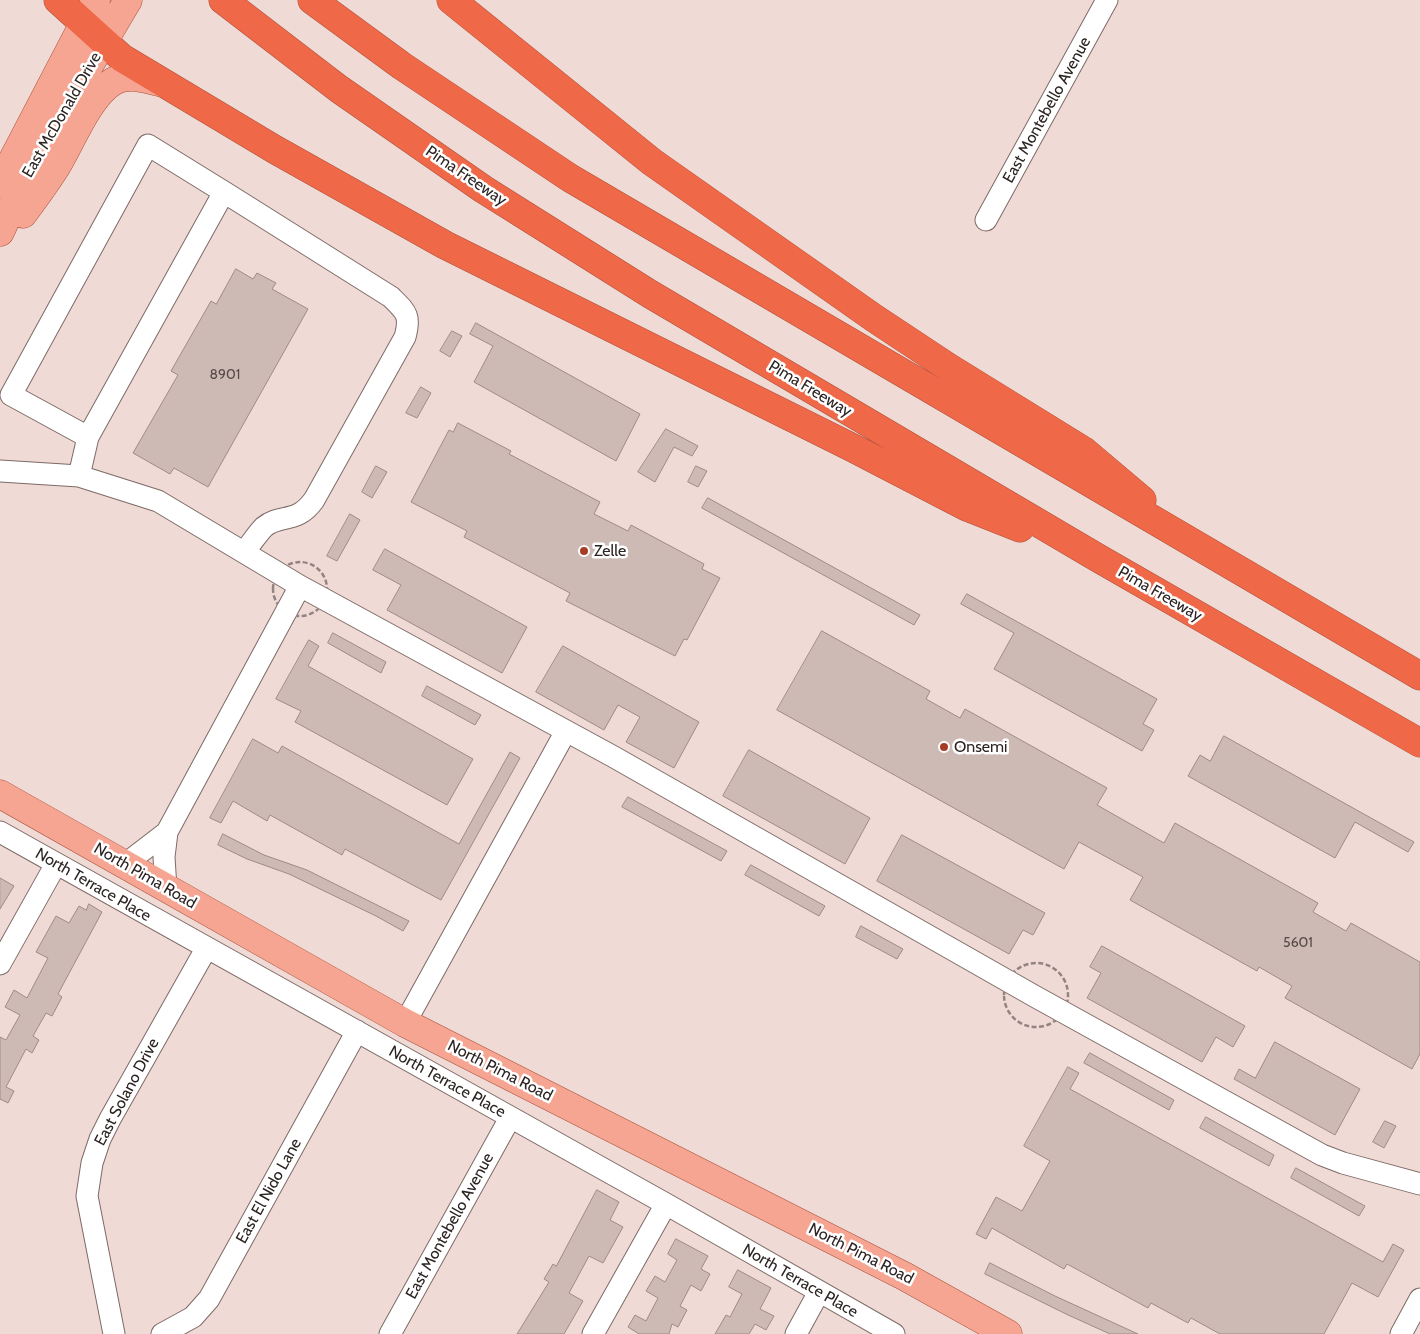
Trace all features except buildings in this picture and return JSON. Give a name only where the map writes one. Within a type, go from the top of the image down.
[{"type":"highway","points":[[58,0],[90,12],[104,41],[122,58],[325,178],[445,245],[853,448],[967,507],[1098,558]]},
{"type":"highway","name":"Pima Freeway","points":[[223,0],[339,89],[483,189],[650,294],[1098,558],[1420,743]]},
{"type":"highway","points":[[312,0],[402,66],[570,178],[1205,552],[1420,676]]},
{"type":"highway","points":[[451,0],[652,162],[874,318],[955,372],[1084,451],[1205,552]]},
{"type":"main road","name":"East McDonald Drive","points":[[0,232],[36,155],[128,0]]},
{"type":"main road","name":"East McDonald Drive","points":[[0,184],[90,12]]},
{"type":"main road","points":[[0,249],[56,167],[93,103],[105,89],[115,81],[127,77],[144,78],[164,84]]},
{"type":"main road","name":"North Pima Road","points":[[0,794],[405,1023],[917,1282],[1008,1334]]},
{"type":"street","name":"East Montebello Avenue","points":[[986,220],[1107,0]]},
{"type":"street","points":[[88,437],[11,395],[148,146],[391,297],[405,310],[409,322],[405,337],[306,512],[295,518],[264,527],[244,552]]},
{"type":"street","points":[[79,476],[88,437],[224,192]]},
{"type":"street","points":[[0,471],[79,476],[158,501],[300,586],[566,731],[1043,1001],[1322,1155],[1343,1164],[1420,1184]]},
{"type":"street","points":[[166,888],[164,857],[167,832],[300,586]]},
{"type":"street","points":[[405,1023],[566,731]]},
{"type":"street","name":"North Terrace Place","points":[[0,832],[206,949],[666,1204],[894,1334]]},
{"type":"street","points":[[124,864],[167,832]]},
{"type":"street","points":[[0,964],[56,864]]},
{"type":"street","name":"East Solano Drive","points":[[114,1334],[87,1196],[92,1163],[100,1139],[110,1119],[206,949]]},
{"type":"street","name":"East El Nido Lane","points":[[162,1334],[192,1317],[209,1299],[357,1031]]},
{"type":"street","name":"East Montebello Avenue","points":[[390,1334],[510,1118]]},
{"type":"street","points":[[593,1334],[666,1204]]},
{"type":"street","points":[[796,1334],[819,1292]]},
{"type":"street","points":[[1400,1334],[1420,1299]]},
{"type":"place","name":"Zelle","points":[[584,551]]},
{"type":"place","name":"Onsemi","points":[[944,747]]}]
